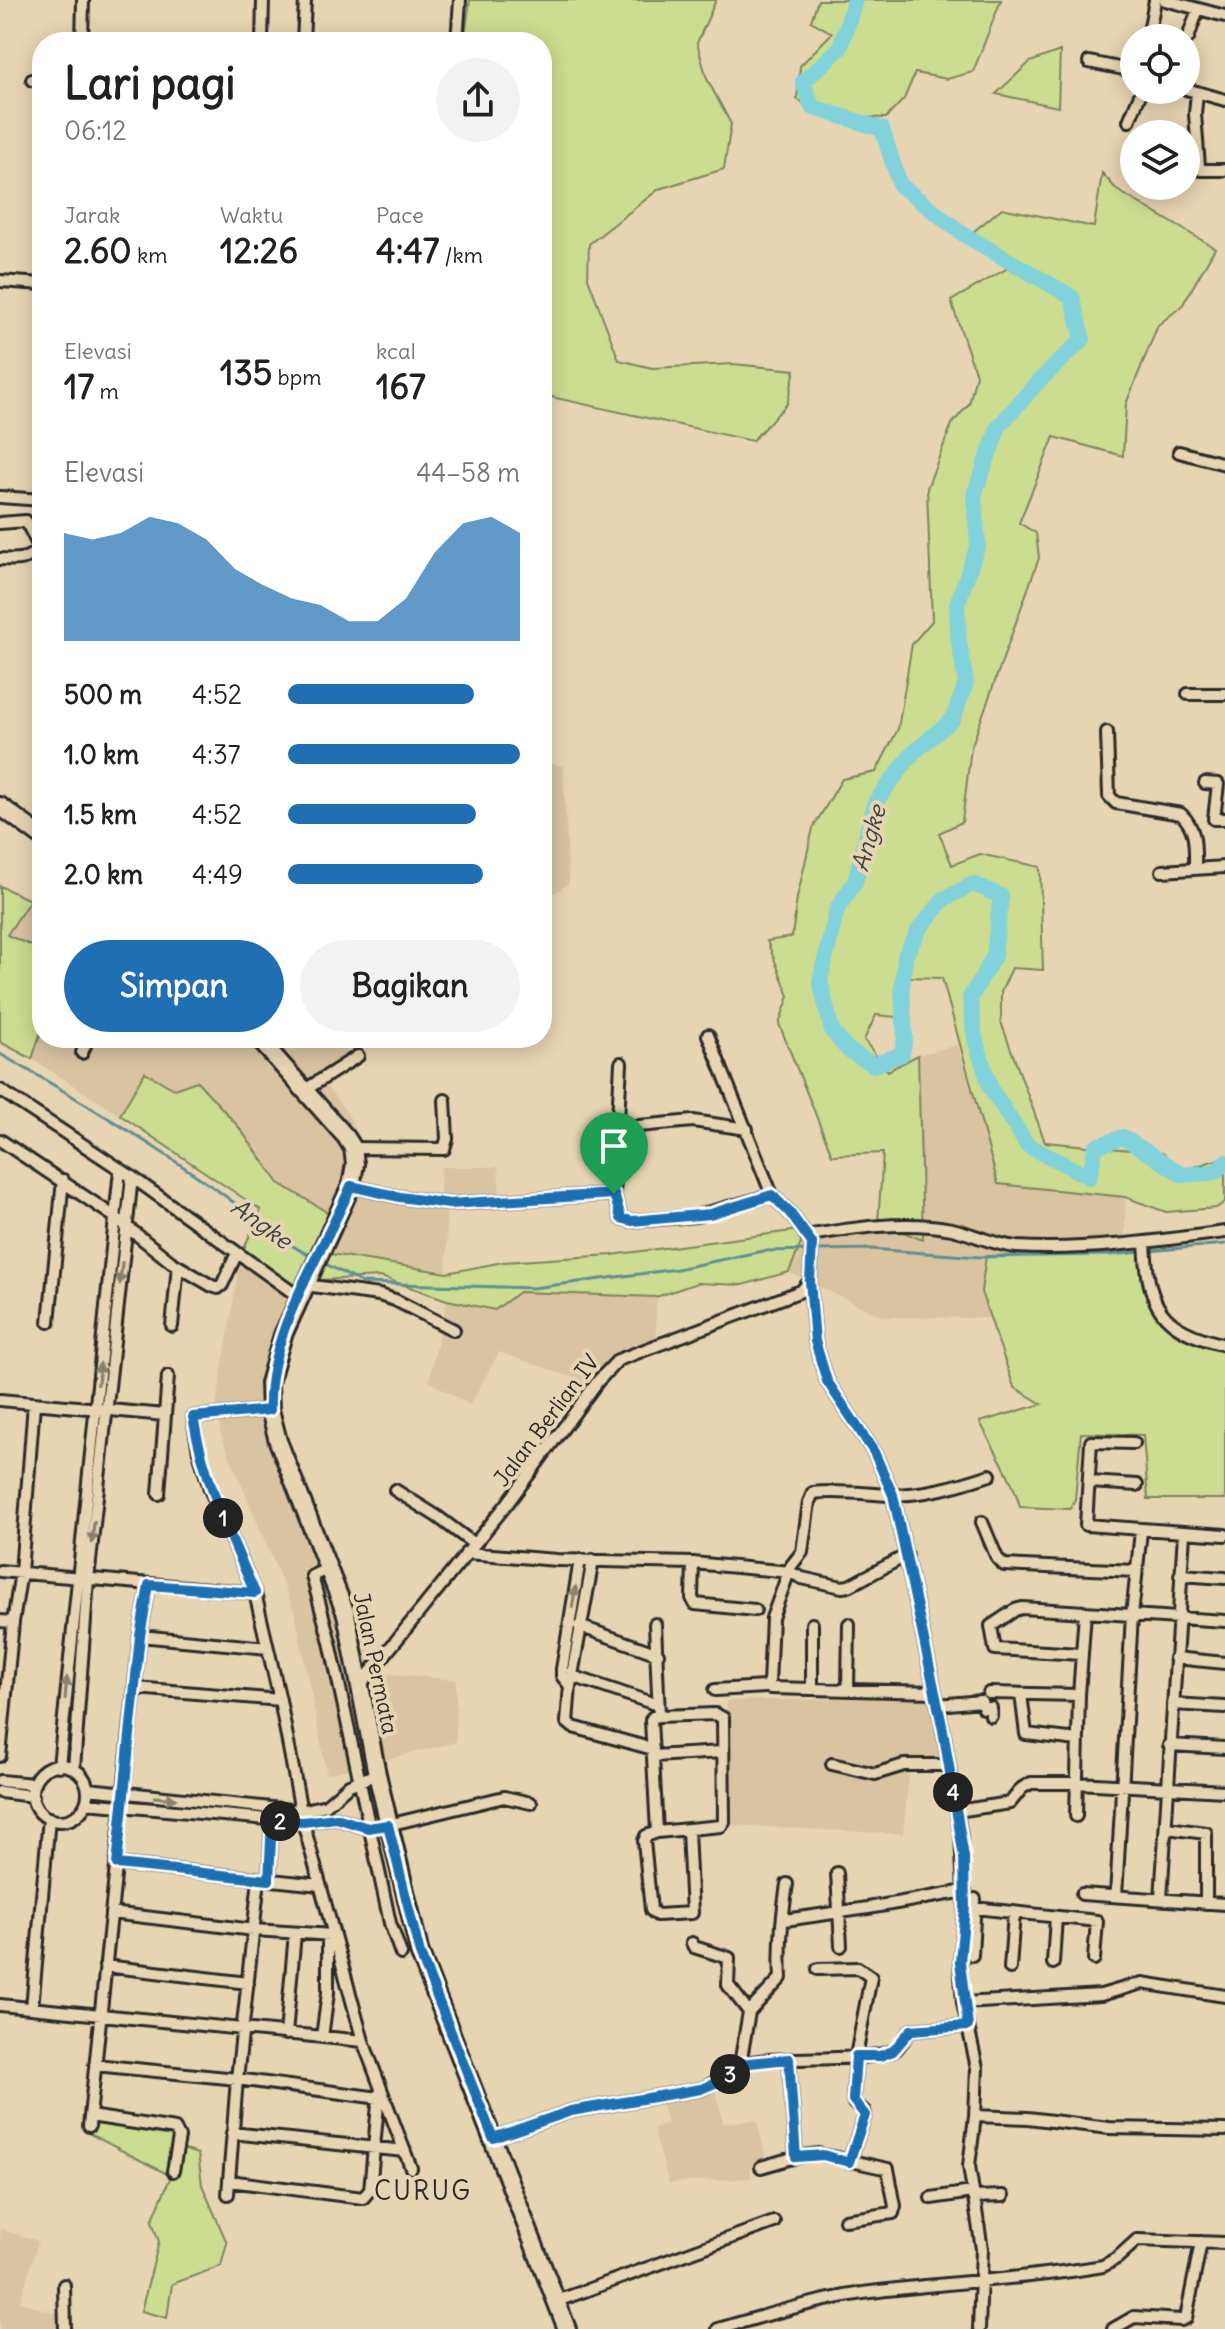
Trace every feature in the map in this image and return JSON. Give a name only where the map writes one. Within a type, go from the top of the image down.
[{"type":"main road","points":[[0,806],[32,830]]},
{"type":"main road","points":[[267,1048],[353,1148]]},
{"type":"main road","name":"Jalan Permata","points":[[353,1148],[355,1164],[351,1186],[304,1285],[273,1364],[269,1383],[270,1410],[278,1441],[351,1632],[377,1774],[420,1954],[567,2329]]},
{"type":"street","points":[[82,32],[83,0]]},
{"type":"street","points":[[262,32],[263,0]]},
{"type":"street","points":[[303,32],[305,0]]},
{"type":"street","points":[[458,32],[460,0]]},
{"type":"street","points":[[1151,24],[1155,0]]},
{"type":"street","points":[[1165,0],[1225,16]]},
{"type":"street","points":[[1193,24],[1198,9]]},
{"type":"street","points":[[1089,62],[1120,68]]},
{"type":"street","points":[[1200,92],[1225,100]]},
{"type":"street","points":[[1194,104],[1199,167],[1201,170],[1225,170]]},
{"type":"street","points":[[0,281],[32,283]]},
{"type":"street","points":[[1179,452],[1225,464]]},
{"type":"street","points":[[0,497],[32,499]]},
{"type":"street","points":[[0,523],[26,521],[32,533]]},
{"type":"street","points":[[0,559],[26,558],[32,555]]},
{"type":"street","points":[[1188,694],[1225,694]]},
{"type":"street","points":[[1107,732],[1109,796],[1116,803],[1181,814],[1192,829],[1195,868]]},
{"type":"street","points":[[1205,783],[1218,784],[1214,819],[1225,819]]},
{"type":"street","points":[[1162,871],[1225,867]]},
{"type":"street","points":[[708,1035],[772,1195],[809,1239],[815,1341],[827,1381],[874,1452],[893,1495],[938,1705],[957,1811],[965,1891],[971,1905],[972,1955]]},
{"type":"street","points":[[82,1053],[84,1048]]},
{"type":"street","points":[[305,1090],[358,1056]]},
{"type":"street","points":[[621,1063],[614,1194],[621,1218],[632,1221],[710,1214],[772,1195]]},
{"type":"street","points":[[1,1095],[132,1177],[237,1253],[304,1285],[395,1300],[454,1330]]},
{"type":"street","points":[[353,1148],[444,1149],[447,1139],[445,1100]]},
{"type":"street","points":[[617,1128],[693,1121],[747,1129]]},
{"type":"street","points":[[0,1140],[63,1180],[178,1266],[218,1288],[237,1253]]},
{"type":"street","points":[[59,1766],[100,1410],[120,1170]]},
{"type":"street","points":[[100,1410],[132,1177]]},
{"type":"street","points":[[49,1322],[63,1180]]},
{"type":"street","points":[[351,1186],[449,1204],[614,1194]]},
{"type":"street","points":[[809,1239],[847,1229],[917,1226],[952,1229],[1018,1247],[1145,1246],[1225,1232]]},
{"type":"street","points":[[1145,1246],[1148,1284],[1161,1313],[1182,1331],[1201,1340],[1225,1345]]},
{"type":"street","points":[[172,1326],[178,1266]]},
{"type":"street","name":"Jalan Berlian IV","points":[[361,1684],[507,1504],[598,1381],[618,1360],[801,1291],[810,1281]]},
{"type":"street","points":[[159,1494],[168,1376]]},
{"type":"street","points":[[0,1400],[165,1415]]},
{"type":"street","points":[[0,1756],[4,1675],[21,1572],[34,1403]]},
{"type":"street","points":[[270,1410],[193,1417],[199,1452],[210,1489],[255,1593],[280,1700],[302,1817],[331,1935],[363,2041],[411,2168]]},
{"type":"street","points":[[1134,1443],[1091,1442],[1086,1525],[1225,1535]]},
{"type":"street","points":[[715,1690],[765,1687],[769,1684],[772,1618],[791,1566],[802,1552],[813,1493],[893,1495],[945,1489],[990,1475]]},
{"type":"street","points":[[1090,1482],[1137,1485]]},
{"type":"street","points":[[395,1490],[438,1517],[470,1549],[517,1559],[693,1563],[790,1572],[802,1578],[849,1586],[907,1555]]},
{"type":"street","points":[[982,1522],[997,1558],[1004,1565],[1136,1571]]},
{"type":"street","points":[[1116,1896],[1132,1615],[1141,1531]]},
{"type":"street","points":[[1161,1899],[1184,1533]]},
{"type":"street","points":[[580,1560],[562,1676],[659,1710],[719,1714],[723,1718],[723,1824],[688,1831],[657,1832],[646,1836],[644,1841],[651,1910],[657,1915],[692,1913],[688,1831]]},
{"type":"street","points":[[593,1560],[571,1681],[569,1725],[653,1752],[722,1752]]},
{"type":"street","points":[[693,1563],[692,1598],[695,1604],[755,1610]]},
{"type":"street","points":[[329,1568],[312,1576],[390,1923],[401,1954]]},
{"type":"street","points":[[0,1571],[255,1593]]},
{"type":"street","points":[[1180,1575],[1225,1578]]},
{"type":"street","points":[[74,1769],[82,1578]]},
{"type":"street","points":[[149,1585],[140,1636],[90,2121],[175,2129],[179,2137],[173,2171]]},
{"type":"street","points":[[1081,1654],[995,1649],[991,1626],[1018,1609],[1225,1621]]},
{"type":"street","points":[[1076,1816],[1085,1612]]},
{"type":"street","points":[[0,1621],[13,1622]]},
{"type":"street","points":[[777,1623],[773,1688],[935,1692]]},
{"type":"street","points":[[569,1624],[658,1654]]},
{"type":"street","points":[[655,1624],[659,1710],[651,1720],[657,1832]]},
{"type":"street","points":[[812,1624],[812,1689]]},
{"type":"street","points":[[848,1690],[849,1624]]},
{"type":"street","points":[[140,1636],[268,1648]]},
{"type":"street","points":[[1175,1658],[1225,1663]]},
{"type":"street","points":[[136,1688],[280,1700]]},
{"type":"street","points":[[989,1693],[1079,1695]]},
{"type":"street","points":[[1021,1694],[1026,1734],[1078,1740]]},
{"type":"street","points":[[938,1705],[981,1701],[984,1708],[991,1708],[991,1716]]},
{"type":"street","points":[[1173,1704],[1225,1707]]},
{"type":"street","points":[[344,1709],[366,1710]]},
{"type":"street","points":[[1169,1745],[1225,1748]]},
{"type":"street","points":[[832,1764],[875,1774],[904,1765],[948,1765]]},
{"type":"street","points":[[59,1766],[74,1769],[88,1789],[86,1803],[74,1817],[62,1821],[49,1818],[38,1809],[33,1796],[34,1784],[47,1769],[59,1766]]},
{"type":"street","points":[[88,1789],[124,1800],[272,1820],[302,1817],[332,1802],[340,1791],[377,1774]]},
{"type":"street","points":[[0,1781],[34,1784]]},
{"type":"street","points":[[957,1811],[1010,1803],[1022,1788],[1031,1783],[1225,1791]]},
{"type":"street","points":[[0,1792],[33,1796]]},
{"type":"street","points":[[86,1803],[124,1800],[336,1818],[368,1828],[504,1797],[531,1803]]},
{"type":"street","points":[[32,2008],[49,1818]]},
{"type":"street","points":[[228,2194],[242,2030],[272,1820]]},
{"type":"street","points":[[1167,1828],[1206,1833],[1206,1903]]},
{"type":"street","points":[[117,1864],[320,1885]]},
{"type":"street","points":[[837,1873],[841,1946]]},
{"type":"street","points":[[740,2064],[749,2012],[781,1978],[779,1954],[787,1884]]},
{"type":"street","points":[[785,1920],[965,1891]]},
{"type":"street","points":[[1082,1894],[1225,1904]]},
{"type":"street","points":[[971,1905],[1014,1913],[1097,1921],[1094,1959]]},
{"type":"street","points":[[971,1905],[960,1962],[963,2003],[977,2068],[975,2116],[969,2154],[981,2235],[979,2329]]},
{"type":"street","points":[[111,1913],[254,1930],[331,1935]]},
{"type":"street","points":[[1010,1968],[1014,1913]]},
{"type":"street","points":[[1053,1963],[1056,1917]]},
{"type":"street","points":[[286,2034],[295,1933]]},
{"type":"street","points":[[322,2037],[331,1935]]},
{"type":"street","points":[[692,1943],[700,1949],[729,1958],[728,1985],[749,2012]]},
{"type":"street","points":[[105,1966],[248,1983]]},
{"type":"street","points":[[818,1969],[858,1968],[871,1977],[856,2056],[853,2100],[865,2115],[849,2162]]},
{"type":"street","points":[[963,2003],[1088,1997],[1142,1983],[1225,1996]]},
{"type":"street","points":[[0,2005],[363,2041]]},
{"type":"street","points":[[493,2138],[571,2111],[701,2089],[720,2081],[740,2064],[880,2056],[893,2051],[911,2030],[968,2026]]},
{"type":"street","points":[[789,2059],[796,2157]]},
{"type":"street","points":[[95,2065],[237,2079],[379,2098]]},
{"type":"street","points":[[229,2181],[363,2198],[370,2190],[379,2083]]},
{"type":"street","points":[[975,2116],[1028,2118],[1109,2128],[1225,2130]]},
{"type":"street","points":[[232,2133],[405,2151]]},
{"type":"street","points":[[761,2167],[796,2157],[823,2155],[888,2169],[895,2206],[890,2214],[845,2220]]},
{"type":"street","points":[[931,2198],[1003,2196]]},
{"type":"street","points":[[557,2301],[774,2222]]},
{"type":"street","points":[[718,2329],[794,2308],[876,2291],[1103,2266],[1137,2240],[1225,2243]]},
{"type":"street","points":[[1113,2329],[1134,2317],[1186,2318],[1201,2242]]},
{"type":"street","points":[[64,2285],[65,2329]]},
{"type":"shaded area","points":[[552,764],[563,766],[569,883],[552,892]]},
{"type":"shaded area","points":[[32,896],[32,946],[7,935]]},
{"type":"shaded area","points":[[958,1045],[998,1184],[1125,1197],[1125,1242],[1108,1254],[986,1256],[981,1292],[990,1318],[883,1317],[789,1272],[807,1229],[878,1222],[923,1240],[918,1055]]},
{"type":"shaded area","points":[[36,1048],[345,1048],[350,1057],[320,1078],[348,1114],[365,1152],[358,1184],[440,1199],[441,1167],[498,1167],[500,1199],[446,1200],[447,1273],[329,1254],[339,1220],[279,1183],[237,1125],[197,1081],[174,1089],[145,1073],[120,1115],[32,1059]]},
{"type":"shaded area","points":[[241,1255],[306,1302],[277,1372],[279,1414],[301,1482],[364,1621],[373,1672],[456,1680],[456,1742],[327,1774],[295,1613],[221,1435],[216,1408]]},
{"type":"shaded area","points":[[519,1292],[656,1297],[656,1344],[617,1363],[597,1386],[499,1352],[470,1405],[429,1381],[447,1300],[495,1310]]},
{"type":"shaded area","points":[[936,1697],[946,1761],[910,1763],[903,1834],[731,1825],[726,1701]]},
{"type":"shaded area","points":[[714,2083],[723,2123],[757,2120],[767,2164],[750,2168],[752,2178],[669,2183],[653,2128],[667,2124],[659,2093]]},
{"type":"shaded area","points":[[0,2229],[38,2241],[20,2302],[61,2315],[65,2329],[0,2329]]},
{"type":"green space","points":[[470,0],[716,0],[697,43],[707,79],[731,124],[724,169],[659,189],[589,244],[588,278],[619,360],[652,368],[733,364],[795,370],[787,404],[752,441],[552,397],[552,32],[465,32]]},
{"type":"green space","points":[[818,0],[1001,0],[973,72],[947,79],[915,73],[904,99],[886,118],[822,116],[797,99],[800,66],[832,33],[811,21]]},
{"type":"green space","points":[[1060,51],[1058,107],[996,94],[1030,62]]},
{"type":"green space","points":[[1102,173],[1120,192],[1120,200],[1134,200],[1215,248],[1182,306],[1158,325],[1126,404],[1123,456],[1054,437],[1019,523],[1036,533],[1039,558],[971,748],[962,822],[939,833],[952,865],[980,854],[1040,867],[1043,970],[1012,968],[1001,992],[1001,1022],[1045,1142],[1163,1153],[1181,1171],[1225,1157],[1225,1202],[1216,1208],[1166,1212],[1125,1197],[998,1184],[942,978],[907,977],[905,1018],[876,1015],[864,1040],[888,1071],[918,1055],[923,1240],[878,1222],[883,1153],[832,1155],[779,1024],[789,996],[767,941],[792,937],[797,898],[813,828],[842,779],[876,772],[898,729],[912,644],[932,621],[927,488],[952,424],[969,404],[976,375],[951,301],[1013,265],[967,237],[1002,208],[1094,227]]},
{"type":"green space","points":[[0,886],[30,900],[7,935],[32,946],[32,1048],[36,1048],[32,1059],[0,1042]]},
{"type":"green space","points":[[145,1072],[174,1089],[197,1081],[237,1125],[279,1183],[340,1220],[330,1254],[447,1273],[503,1262],[612,1255],[807,1229],[789,1272],[742,1285],[697,1283],[656,1297],[519,1292],[495,1310],[447,1300],[381,1277],[320,1280],[306,1302],[241,1255],[261,1210],[120,1115]]},
{"type":"green space","points":[[1143,1240],[1157,1313],[1180,1333],[1225,1351],[1225,1499],[1148,1499],[1143,1435],[1081,1433],[1075,1499],[1070,1509],[1020,1507],[1008,1475],[980,1422],[1042,1404],[1014,1387],[981,1292],[986,1256],[1108,1254],[1125,1242]]},
{"type":"green space","points":[[101,2115],[176,2127],[176,2147],[198,2154],[202,2185],[227,2243],[221,2266],[172,2284],[167,2318],[141,2311],[159,2242],[152,2221],[171,2176],[86,2132]]},
{"type":"waterway","name":"Angke","points":[[855,0],[840,48],[803,82],[812,107],[882,129],[900,185],[963,234],[1072,297],[1083,339],[1037,383],[999,426],[974,495],[978,545],[957,604],[966,683],[953,719],[913,753],[874,804],[855,882],[837,909],[820,981],[832,1031],[848,1050],[874,1065],[902,1054],[905,1037],[902,989],[905,956],[920,928],[944,899],[973,884],[1001,896],[994,956],[970,998],[975,1039],[991,1089],[1027,1145],[1089,1177],[1096,1146],[1123,1137],[1183,1175],[1216,1172],[1225,1162]]},
{"type":"waterway","name":"Angke","points":[[0,1054],[164,1154],[312,1257]]},
{"type":"waterway","name":"Angke","points":[[1149,1251],[1225,1244]]},
{"type":"waterway","name":"Angke","points":[[322,1262],[362,1283],[533,1288],[677,1269],[763,1251],[871,1249],[979,1257],[1142,1252]]},
{"type":"district","name":"CURUG","points":[[423,2190]]},
{"type":"route","points":[[351,1186],[449,1204],[614,1194],[621,1218],[632,1221],[710,1214],[772,1195],[790,1213],[812,1243],[810,1281],[815,1341],[827,1381],[874,1452],[893,1495],[943,1730],[964,1857],[965,1907],[960,1962],[968,2026],[911,2030],[893,2051],[880,2056],[856,2056],[853,2100],[865,2115],[849,2162],[815,2154],[796,2157],[789,2059],[740,2064],[720,2081],[701,2089],[571,2111],[493,2138],[420,1954],[388,1825],[368,1828],[336,1818],[303,1822],[272,1820],[269,1880],[117,1864],[140,1636],[149,1585],[255,1593],[210,1489],[193,1417],[270,1410],[269,1383],[283,1335],[351,1186]]}]
